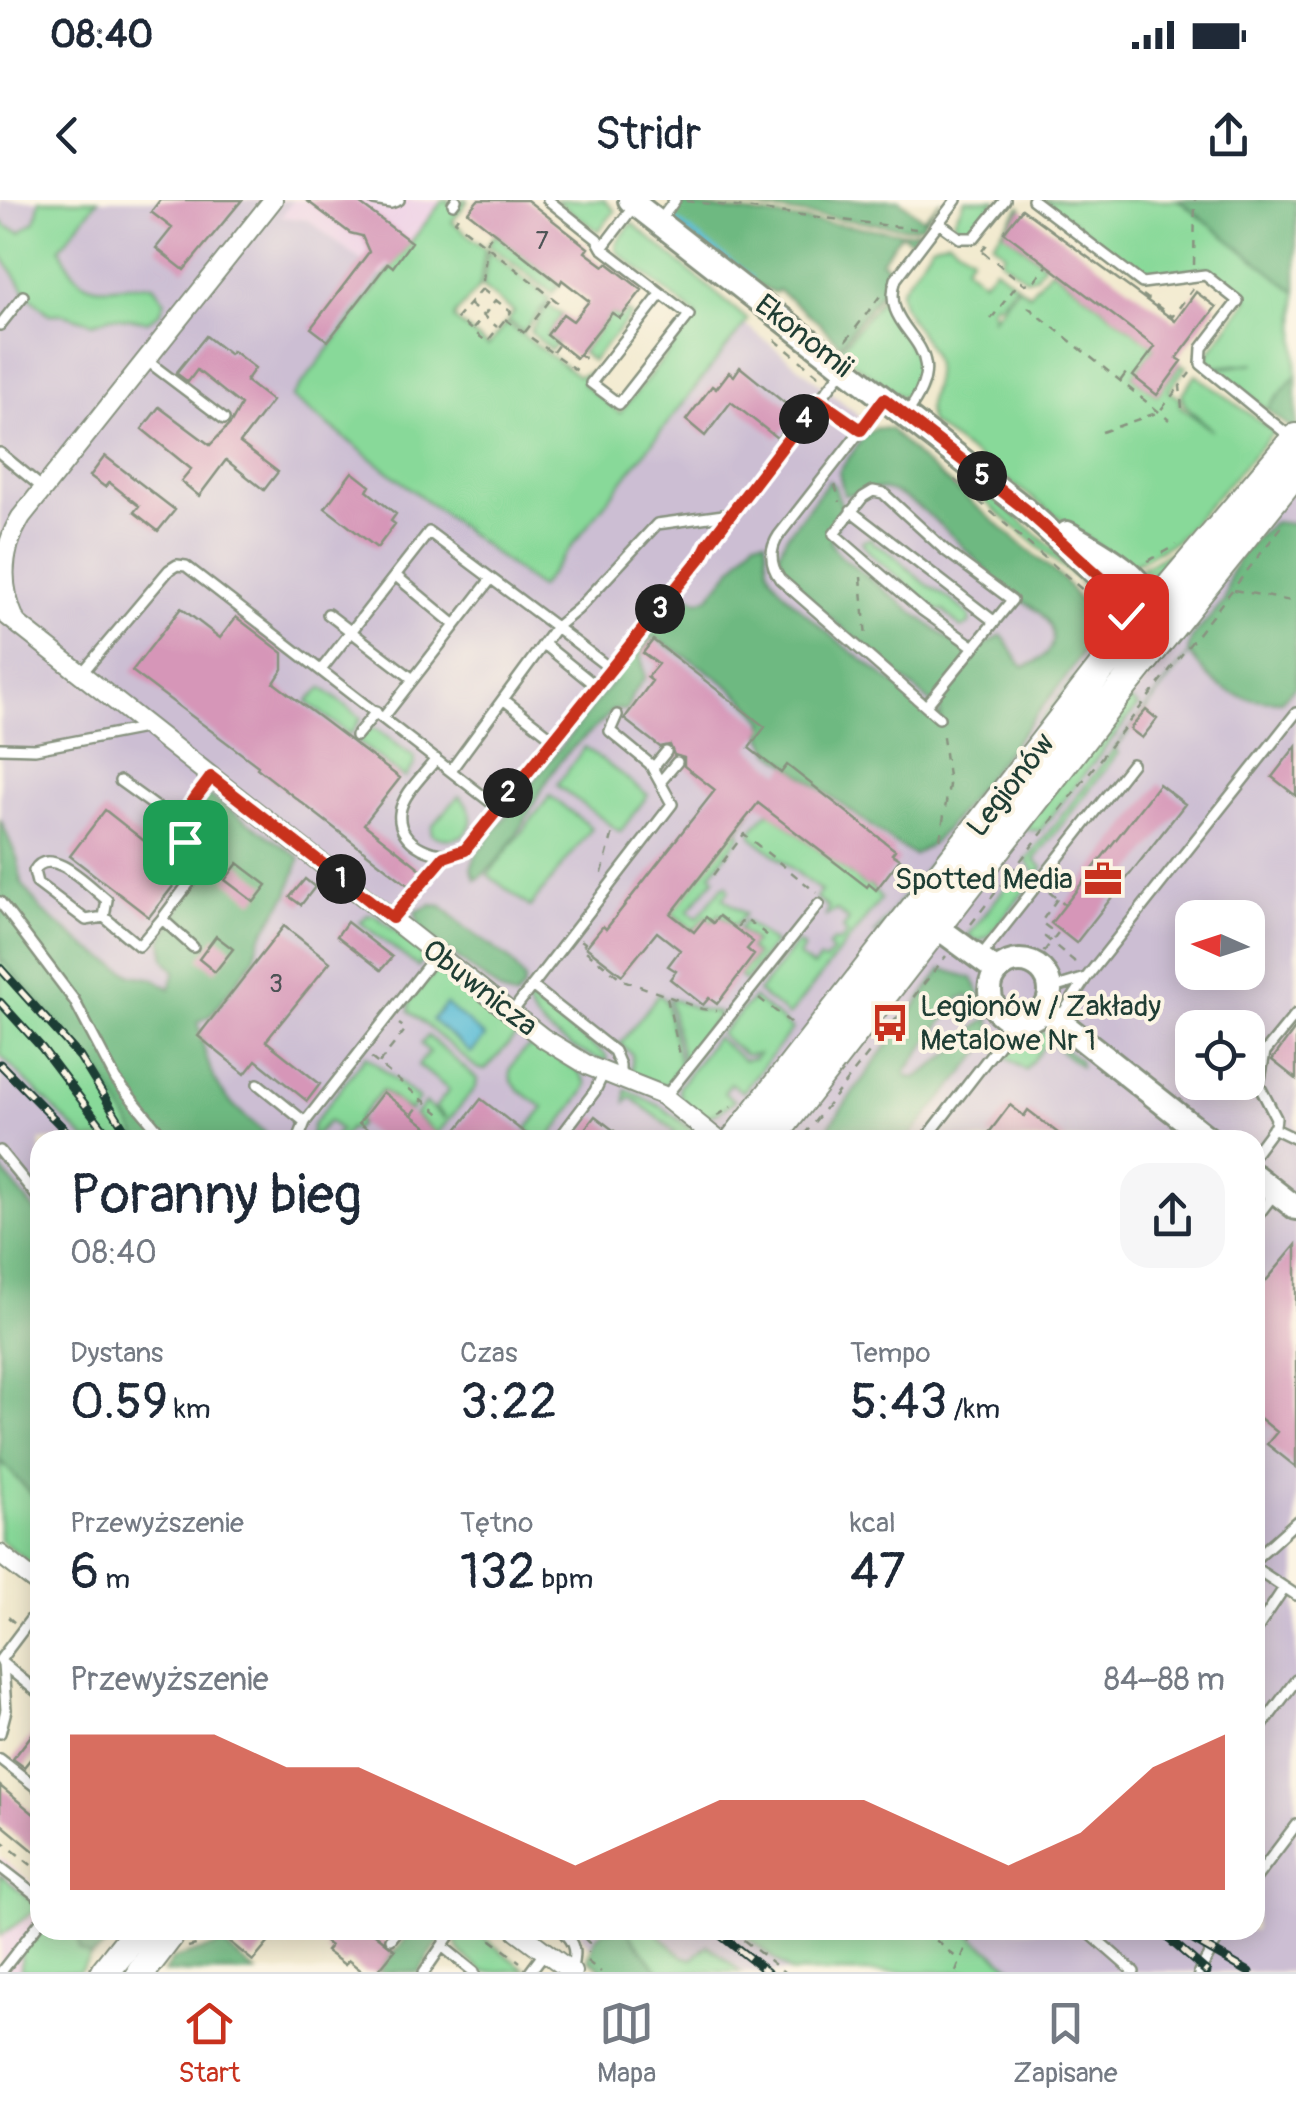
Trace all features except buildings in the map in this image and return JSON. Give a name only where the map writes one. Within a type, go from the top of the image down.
[{"type":"main road","name":"Legionów","points":[[782,1130],[1121,644],[1296,440]]},
{"type":"main road","name":"Legionów","points":[[782,1130],[950,930],[1148,655],[1296,471]]},
{"type":"main road","points":[[104,1972],[130,1940]]},
{"type":"main road","points":[[141,1972],[178,1940]]},
{"type":"street","name":"Obuwnicza","points":[[21,626],[9,608],[2,568],[5,550],[21,518],[272,200]]},
{"type":"street","name":"Ekonomii","points":[[633,202],[1025,509],[1117,591],[1146,592],[1154,606]]},
{"type":"street","points":[[1121,644],[1126,610],[1117,591],[1177,576]]},
{"type":"street","points":[[1148,655],[1156,628],[1154,606],[1189,604]]},
{"type":"street","name":"Obuwnicza","points":[[0,610],[543,1038],[612,1075],[665,1097],[706,1130]]},
{"type":"street","points":[[950,930],[988,965],[990,992],[999,1013],[1016,1021],[1032,1019],[1051,1006]]},
{"type":"street","points":[[988,965],[1034,964],[1044,972],[1051,1006],[1186,1130]]},
{"type":"street","points":[[1265,1184],[1296,1208]]},
{"type":"street","points":[[0,1554],[30,1577]]},
{"type":"street","points":[[529,1940],[577,1968]]},
{"type":"lane","points":[[374,200],[399,200]]},
{"type":"lane","points":[[548,200],[602,248],[689,315],[619,404],[592,383],[661,294]]},
{"type":"lane","points":[[659,222],[675,200]]},
{"type":"lane","points":[[906,416],[925,387],[927,365],[899,316],[894,287],[956,200]]},
{"type":"lane","points":[[939,223],[966,240],[978,235],[1005,200]]},
{"type":"lane","points":[[1033,200],[1142,283],[1197,282],[1205,276],[1238,301],[1202,348],[1200,364],[1296,440]]},
{"type":"lane","points":[[602,248],[633,202]]},
{"type":"lane","points":[[0,324],[24,296]]},
{"type":"lane","points":[[146,360],[224,419]]},
{"type":"lane","points":[[392,918],[444,857],[465,850],[702,556],[844,368]]},
{"type":"lane","points":[[884,399],[778,535],[772,547],[772,561],[780,579],[939,718]]},
{"type":"lane","points":[[0,453],[44,489]]},
{"type":"lane","points":[[926,706],[974,647],[994,622],[1012,600],[946,551],[882,494],[869,492],[834,534],[922,610],[974,647]]},
{"type":"lane","points":[[851,511],[994,622]]},
{"type":"lane","points":[[450,770],[556,627],[658,524],[731,514]]},
{"type":"lane","points":[[0,545],[21,518]]},
{"type":"lane","points":[[322,670],[430,532],[612,670]]},
{"type":"lane","points":[[81,676],[177,565],[196,571],[497,806]]},
{"type":"lane","points":[[396,576],[455,625]]},
{"type":"lane","points":[[356,736],[413,680],[491,579]]},
{"type":"lane","points":[[328,614],[413,680]]},
{"type":"lane","points":[[544,644],[597,686]]},
{"type":"lane","points":[[503,699],[554,739]]},
{"type":"lane","points":[[1051,1006],[1082,979],[1296,713]]},
{"type":"lane","points":[[512,1012],[672,804],[653,768],[610,731],[617,715]]},
{"type":"lane","points":[[0,748],[34,749],[147,727]]},
{"type":"lane","points":[[653,768],[666,752]]},
{"type":"lane","points":[[436,759],[405,800],[400,822],[410,839],[444,857]]},
{"type":"lane","points":[[661,782],[677,762]]},
{"type":"lane","points":[[988,965],[1039,884],[1132,764]]},
{"type":"lane","points":[[104,917],[107,900],[58,862],[38,864],[34,871],[37,883],[86,920],[104,917],[139,946],[189,883],[190,856],[181,825],[211,777]]},
{"type":"lane","points":[[120,780],[181,825]]},
{"type":"lane","points":[[0,902],[74,1000],[116,1080],[158,1130]]},
{"type":"lane","points":[[665,1097],[751,991],[814,904]]},
{"type":"lane","points":[[162,920],[193,947]]},
{"type":"lane","points":[[302,1130],[437,954]]},
{"type":"lane","points":[[1051,1006],[1082,979]]},
{"type":"lane","points":[[532,986],[614,1051],[620,1066],[566,1130]]},
{"type":"lane","points":[[1265,1139],[1276,1118],[1259,1085],[1260,1071],[1265,1052],[1296,1014]]},
{"type":"lane","points":[[933,1130],[1016,1021]]},
{"type":"lane","points":[[258,1084],[306,1122]]},
{"type":"lane","points":[[1273,1128],[1296,1139]]},
{"type":"lane","points":[[0,1151],[30,1188]]},
{"type":"lane","points":[[1265,1206],[1275,1192]]},
{"type":"lane","points":[[1265,1550],[1296,1522]]},
{"type":"lane","points":[[1265,1575],[1296,1595]]},
{"type":"lane","points":[[1265,1617],[1284,1588]]},
{"type":"lane","points":[[0,1733],[6,1710],[1,1662],[30,1621]]},
{"type":"lane","points":[[1,1662],[30,1686]]},
{"type":"lane","points":[[1265,1722],[1296,1680]]},
{"type":"lane","points":[[0,1759],[30,1782]]},
{"type":"lane","points":[[1265,1866],[1296,1826]]},
{"type":"lane","points":[[0,1867],[30,1890]]},
{"type":"lane","points":[[2,1972],[30,1935]]},
{"type":"lane","points":[[424,1972],[446,1940]]},
{"type":"lane","points":[[571,1940],[577,1968]]},
{"type":"lane","points":[[1097,1940],[1134,1972]]},
{"type":"lane","points":[[1199,1972],[1217,1940]]},
{"type":"lane","points":[[442,1946],[466,1970]]},
{"type":"lane","points":[[530,1971],[545,1952]]},
{"type":"path","points":[[683,200],[887,228],[922,228]]},
{"type":"path","points":[[1144,296],[1172,318],[1194,288],[1195,200]]},
{"type":"path","points":[[463,210],[455,221],[564,308]]},
{"type":"path","points":[[482,288],[511,312],[487,342],[458,318],[482,288],[486,245],[494,232]]},
{"type":"path","points":[[982,252],[991,239]]},
{"type":"path","points":[[966,240],[1024,284],[1034,282],[1047,266]]},
{"type":"path","points":[[991,319],[1020,281]]},
{"type":"path","points":[[524,334],[552,298]]},
{"type":"path","points":[[472,330],[496,300]]},
{"type":"path","points":[[469,304],[498,328]]},
{"type":"path","points":[[1028,307],[1169,420]]},
{"type":"path","points":[[505,320],[578,374],[591,371],[595,366],[579,354]]},
{"type":"path","points":[[768,334],[817,374],[814,396],[861,430]]},
{"type":"path","points":[[844,343],[850,336]]},
{"type":"path","points":[[552,353],[558,344]]},
{"type":"path","points":[[1102,432],[1159,412],[1193,372],[1190,364]]},
{"type":"path","points":[[1120,381],[1126,373]]},
{"type":"path","points":[[1180,386],[1182,408]]},
{"type":"path","points":[[944,472],[1117,591]]},
{"type":"path","points":[[950,930],[1286,521]]},
{"type":"path","points":[[1232,589],[1296,602]]},
{"type":"path","points":[[938,846],[950,768],[939,718]]},
{"type":"path","points":[[609,885],[600,878],[614,828]]},
{"type":"path","points":[[713,875],[744,834],[818,892],[814,904]]},
{"type":"path","points":[[1039,884],[1065,905]]},
{"type":"path","points":[[1057,899],[1040,922],[1050,929],[1045,936],[1074,961],[1082,979]]},
{"type":"path","points":[[738,927],[744,918],[778,943]]},
{"type":"path","points":[[1034,964],[1060,930]]},
{"type":"path","points":[[572,932],[585,943],[582,948],[619,978],[724,1012]]},
{"type":"path","points":[[782,1130],[949,952]]},
{"type":"path","points":[[751,991],[794,1025]]},
{"type":"path","points":[[666,995],[682,1065]]},
{"type":"path","points":[[378,1064],[406,1028],[389,1016]]},
{"type":"path","points":[[362,1051],[444,1117]]},
{"type":"path","points":[[412,1115],[423,1100]]},
{"type":"path","points":[[0,1840],[30,1864]]},
{"type":"path","points":[[491,1940],[530,1971]]},
{"type":"path","points":[[744,1940],[784,1972]]},
{"type":"path","points":[[936,1940],[959,1960]]},
{"type":"path","points":[[956,1972],[968,1940]]},
{"type":"path","points":[[577,1968],[601,1972]]},
{"type":"shaded area","points":[[0,200],[293,200],[281,217],[308,220],[384,278],[293,397],[659,434],[745,324],[856,413],[881,448],[1081,636],[1128,702],[1296,481],[1296,1972],[1019,1972],[977,1940],[1265,1940],[1265,1130],[30,1130],[30,1327],[0,1291]]},
{"type":"shaded area","points":[[293,200],[443,200],[384,278],[308,220],[280,217]]},
{"type":"shaded area","points":[[0,1857],[30,1882],[30,1940],[42,1940],[49,1972],[0,1972]]},
{"type":"shaded area","points":[[585,1940],[800,1940],[842,1972],[625,1972]]},
{"type":"green space","points":[[40,200],[98,200],[60,248],[69,266],[78,278],[97,287],[153,285],[165,301],[160,313],[147,321],[111,317],[93,323],[64,314],[49,314],[29,296],[0,253],[0,219],[20,232],[35,221]]},
{"type":"green space","points":[[443,200],[449,200],[456,208],[462,200],[468,200],[452,222],[485,248],[480,286],[454,319],[488,346],[506,323],[578,376],[592,372],[583,384],[620,413],[697,316],[616,251],[616,243],[632,223],[748,320],[539,588],[292,397]]},
{"type":"green space","points":[[555,200],[604,200],[615,211],[598,231]]},
{"type":"green space","points":[[693,200],[899,200],[923,219],[941,200],[921,226],[907,228]]},
{"type":"green space","points":[[965,200],[996,200],[975,228],[967,232],[958,229],[954,220]]},
{"type":"green space","points":[[1044,200],[1178,200],[1296,292],[1296,375],[1267,410],[1216,369],[1255,363],[1214,367],[1206,357],[1248,299],[1208,268],[1145,276]]},
{"type":"green space","points":[[1178,200],[1296,200],[1296,292]]},
{"type":"green space","points":[[678,204],[906,233],[918,231],[911,241],[901,234],[881,261],[890,268],[881,292],[840,345],[778,290],[775,293],[747,280],[671,222]]},
{"type":"green space","points":[[1020,207],[1005,232],[1044,264],[1035,277],[1026,279],[1001,259],[1005,253],[993,243]]},
{"type":"green space","points":[[496,234],[560,284],[552,293],[488,244]]},
{"type":"green space","points":[[948,240],[972,256],[965,266],[983,281],[995,268],[1016,284],[999,305],[995,303],[991,320],[1018,286],[1029,294],[1051,269],[1155,347],[1133,376],[1157,395],[1181,364],[1186,367],[1169,391],[1179,398],[1180,406],[1213,431],[1184,404],[1182,393],[1196,375],[1274,432],[1177,540],[1133,565],[1110,555],[930,423],[928,407],[934,361],[905,310],[900,291],[932,245]]},
{"type":"green space","points":[[488,250],[550,299],[523,332],[508,320],[514,312],[483,288]]},
{"type":"green space","points":[[885,294],[918,366],[919,379],[914,389],[901,397],[838,352]]},
{"type":"green space","points":[[548,305],[562,315],[547,335],[557,343],[551,350],[530,332]]},
{"type":"green space","points":[[626,311],[632,315],[592,361],[581,352],[612,313],[619,318]]},
{"type":"green space","points":[[1296,375],[1296,427],[1293,430],[1267,410]]},
{"type":"green space","points":[[891,422],[902,425],[994,498],[1104,593],[1099,598]]},
{"type":"green space","points":[[876,428],[890,429],[1064,580],[1085,608],[1090,622],[1091,638],[1067,676],[951,823],[933,843],[914,855],[894,843],[771,752],[762,735],[764,721],[740,696],[654,637],[641,654],[645,678],[627,710],[613,710],[562,759],[503,854],[476,880],[471,869],[477,853],[670,609],[684,594],[699,601],[709,597],[755,540],[765,539],[769,570],[796,605],[941,719],[940,710],[821,610],[780,565],[779,553],[786,537],[829,481],[843,509],[830,542],[839,555],[969,655],[1001,635],[1024,667],[1046,654],[1053,636],[1043,616],[1005,589],[924,511],[886,490],[844,495],[839,472],[865,435]]},
{"type":"green space","points":[[1279,436],[1284,440],[1171,568],[1143,573],[1140,569],[1182,546]]},
{"type":"green space","points":[[1296,521],[1296,686],[1281,701],[1250,699],[1216,684],[1188,651],[1192,638],[1224,601],[1242,550],[1274,522]]},
{"type":"green space","points":[[872,538],[873,543],[959,606],[970,617],[969,624],[961,628],[884,565],[862,541]]},
{"type":"green space","points":[[1191,651],[1034,860],[1043,868],[1037,875],[1026,861]]},
{"type":"green space","points":[[1084,666],[1090,670],[895,921],[874,935]]},
{"type":"green space","points":[[322,688],[361,718],[350,735],[307,702]]},
{"type":"green space","points":[[1125,697],[1138,706],[1040,831],[1023,829]]},
{"type":"green space","points":[[369,728],[414,757],[415,764],[405,778],[358,742]]},
{"type":"green space","points":[[585,747],[648,795],[620,832],[557,785]]},
{"type":"green space","points":[[210,796],[300,858],[288,894],[260,938],[254,959],[210,1016],[198,1022],[208,1063],[221,1091],[262,1130],[133,1130],[100,1072],[0,958],[0,819],[18,860],[21,882],[41,910],[85,946],[132,975],[155,979],[170,989],[175,971],[165,959],[162,940],[192,887],[194,815]]},
{"type":"green space","points":[[459,796],[471,815],[467,831],[452,838],[431,834],[432,826]]},
{"type":"green space","points":[[550,796],[592,828],[530,907],[488,875]]},
{"type":"green space","points":[[752,810],[738,832],[741,835],[711,874],[715,878],[688,911],[697,918],[727,885],[729,890],[723,898],[745,914],[735,926],[719,914],[713,922],[706,916],[694,930],[671,913]]},
{"type":"green space","points":[[769,811],[866,886],[869,884],[881,899],[789,1016],[758,992],[797,943],[804,947],[799,957],[813,967],[820,959],[825,961],[832,952],[828,947],[847,934],[843,929],[849,920],[836,910],[826,916],[828,907],[816,898],[821,891],[753,838],[751,831]]},
{"type":"green space","points":[[1013,878],[1030,884],[989,936],[979,941],[968,936]]},
{"type":"green space","points":[[432,905],[442,906],[509,959],[525,980],[515,998],[504,994],[421,930],[415,912]]},
{"type":"green space","points":[[375,915],[421,951],[423,960],[418,967],[360,922]]},
{"type":"green space","points":[[745,921],[774,943],[745,981],[739,976],[756,955],[749,949],[754,941],[739,929]]},
{"type":"green space","points":[[0,934],[168,1130],[76,1130],[0,1055]]},
{"type":"green space","points":[[942,969],[972,978],[985,1004],[968,996],[960,998],[906,1071],[907,1077],[916,1078],[990,1018],[993,1038],[915,1130],[826,1130]]},
{"type":"green space","points":[[437,970],[446,971],[516,1028],[515,1037],[485,1070],[477,1068],[409,1011],[410,1000]]},
{"type":"green space","points":[[659,994],[666,1001],[680,1065],[673,1074],[677,1077],[661,1085],[632,1075],[632,1054],[620,1044]]},
{"type":"green space","points":[[536,996],[542,1001],[536,1002],[536,1006],[606,1055],[608,1061],[573,1047],[548,1030],[530,1010],[527,1001]]},
{"type":"green space","points":[[669,998],[720,1013],[683,1061]]},
{"type":"green space","points":[[754,998],[792,1029],[743,1092],[730,1083],[724,1093],[735,1101],[712,1115],[695,1113],[684,1101],[679,1087],[716,1037],[743,1060],[758,1054],[745,1055],[720,1034]]},
{"type":"green space","points":[[1037,1028],[1079,1060],[1080,1066],[1048,1041],[1025,1070],[1005,1056],[1025,1033]]},
{"type":"green space","points":[[428,1036],[477,1079],[476,1087],[440,1130],[432,1130],[415,1115],[425,1103],[445,1117],[435,1108],[449,1090],[418,1065],[429,1052],[421,1044]]},
{"type":"green space","points":[[535,1045],[578,1071],[587,1084],[556,1130],[527,1129],[544,1108],[516,1087],[510,1075],[526,1049]]},
{"type":"green space","points":[[366,1056],[419,1099],[410,1111],[382,1090],[357,1120],[360,1124],[354,1130],[340,1130],[329,1121],[320,1130],[312,1130]]},
{"type":"green space","points":[[626,1089],[663,1108],[692,1130],[674,1130],[631,1097],[626,1102]]},
{"type":"green space","points":[[0,1168],[30,1205],[30,1492],[0,1460]]},
{"type":"green space","points":[[0,1460],[30,1492],[30,1562],[0,1540]]},
{"type":"green space","points":[[0,1874],[30,1899],[30,1914],[0,1936]]},
{"type":"green space","points":[[30,1940],[102,1940],[79,1972],[21,1972],[21,1951]]},
{"type":"green space","points":[[78,1940],[112,1940],[91,1956],[79,1950]]},
{"type":"green space","points":[[404,1940],[440,1940],[419,1972],[377,1972]]},
{"type":"green space","points":[[456,1940],[487,1940],[526,1970],[484,1972],[467,1959]]},
{"type":"green space","points":[[595,1940],[635,1940],[659,1972],[605,1972],[588,1959]]},
{"type":"green space","points":[[635,1940],[665,1940],[682,1956],[692,1959],[708,1945],[741,1972],[659,1972]]},
{"type":"green space","points":[[750,1940],[977,1940],[1018,1972],[791,1972]]},
{"type":"green space","points":[[223,1944],[256,1972],[164,1972],[173,1959]]},
{"type":"water","points":[[446,1004],[485,1037],[471,1053],[432,1020]]},
{"type":"waterway","points":[[673,219],[751,278]]},
{"type":"railway","points":[[0,968],[80,1057],[125,1130]]},
{"type":"railway","points":[[0,1002],[42,1048],[104,1130]]},
{"type":"railway","points":[[0,1064],[65,1130]]},
{"type":"railway","points":[[727,1940],[767,1972]]},
{"type":"railway","points":[[1170,1940],[1207,1972]]},
{"type":"railway","points":[[1193,1940],[1249,1972]]},
{"type":"place","name":"Spotted Media","points":[[1103,879]]},
{"type":"place","name":"Legionów / Zakłady Metalowe Nr 1","points":[[890,1023]]},
{"type":"route","points":[[185,842],[181,825],[184,816],[211,777],[392,918],[444,857],[465,850],[702,556],[818,400],[861,430],[884,399],[1025,509],[1116,591],[1126,616]]}]
